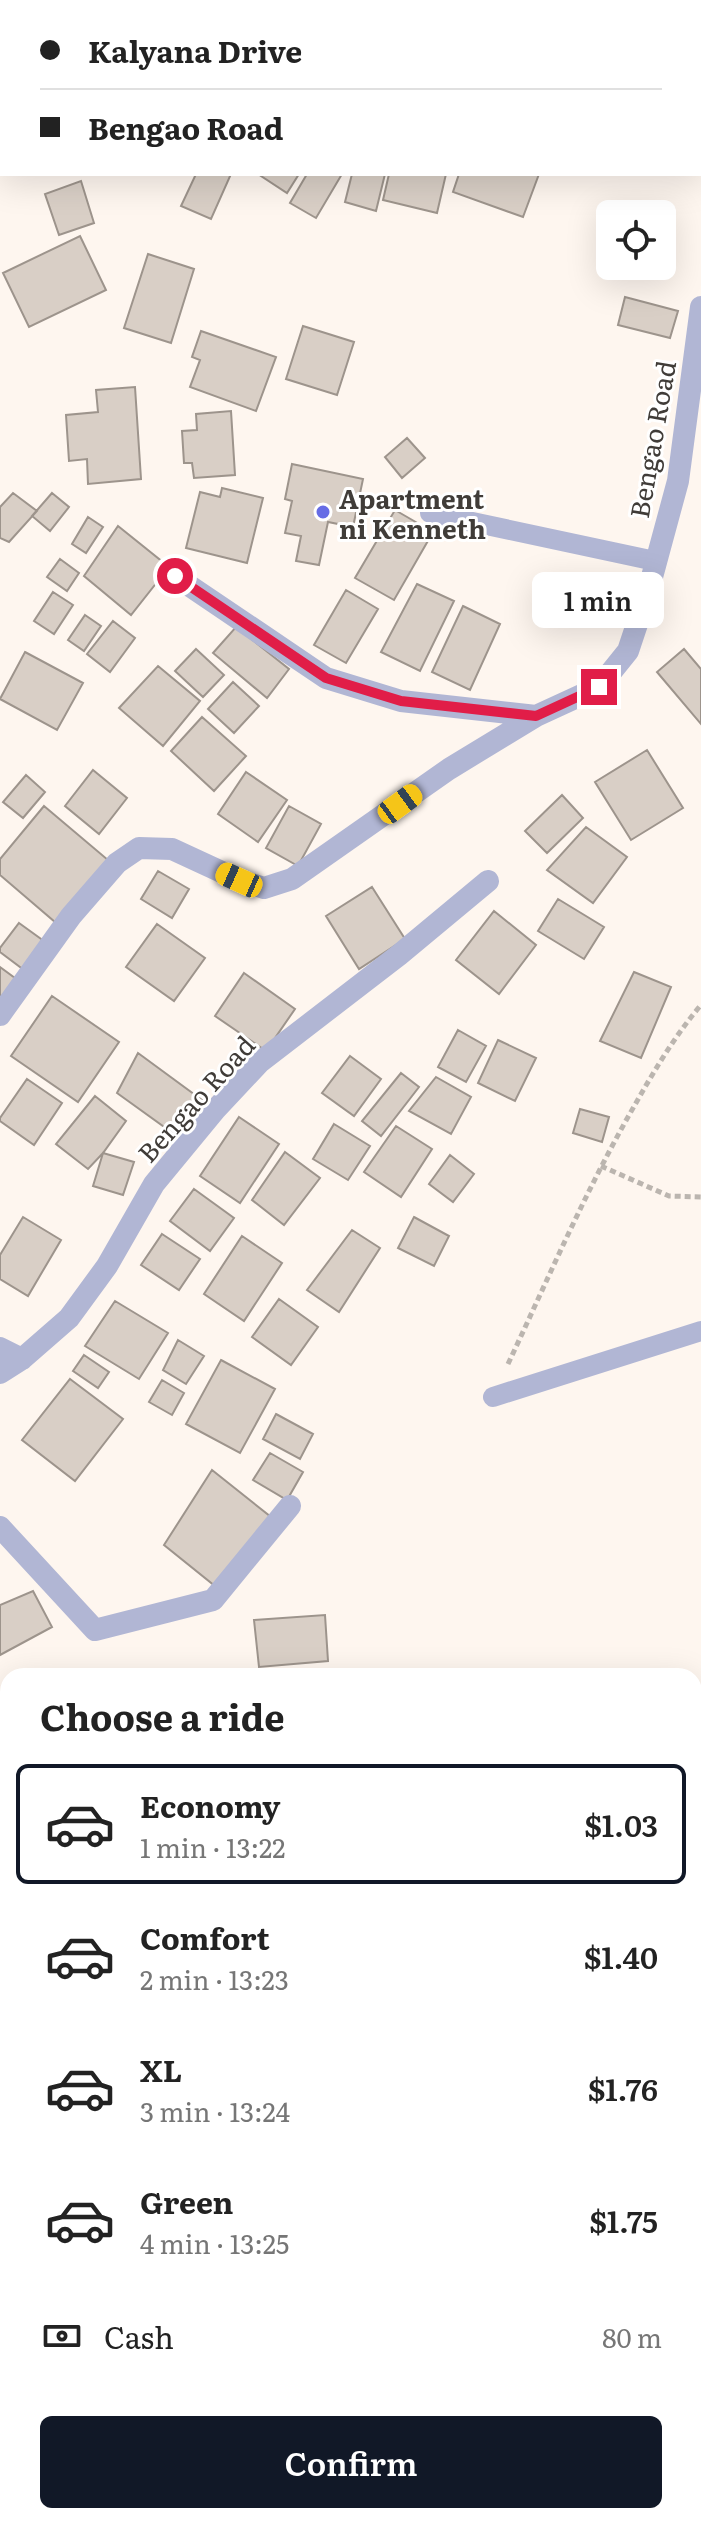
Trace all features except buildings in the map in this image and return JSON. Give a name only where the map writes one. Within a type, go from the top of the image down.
[{"type":"street","name":"Bengao Road","points":[[0,1015],[71,916],[117,863],[139,848],[172,849],[264,888],[292,879],[449,769],[536,716],[599,687],[628,651],[678,481],[701,307]]},
{"type":"street","points":[[175,576],[326,678],[401,701],[536,716]]},
{"type":"street","name":"Bengao Road","points":[[0,1373],[22,1359],[69,1318],[107,1266],[154,1184],[215,1110],[260,1062],[399,955],[488,881]]},
{"type":"street","points":[[0,1348],[22,1359]]},
{"type":"street","points":[[0,1527],[95,1630],[213,1600],[290,1506]]},
{"type":"lane","points":[[430,513],[655,561]]},
{"type":"lane","points":[[493,1397],[701,1331]]},
{"type":"path","points":[[493,1397],[601,1166],[650,1077],[682,1026],[701,1005]]},
{"type":"path","points":[[601,1166],[669,1196],[701,1197]]},
{"type":"place","name":"Apartment ni Kenneth","points":[[323,512]]},
{"type":"route","points":[[175,576],[326,678],[401,701],[536,716],[599,687]]}]
